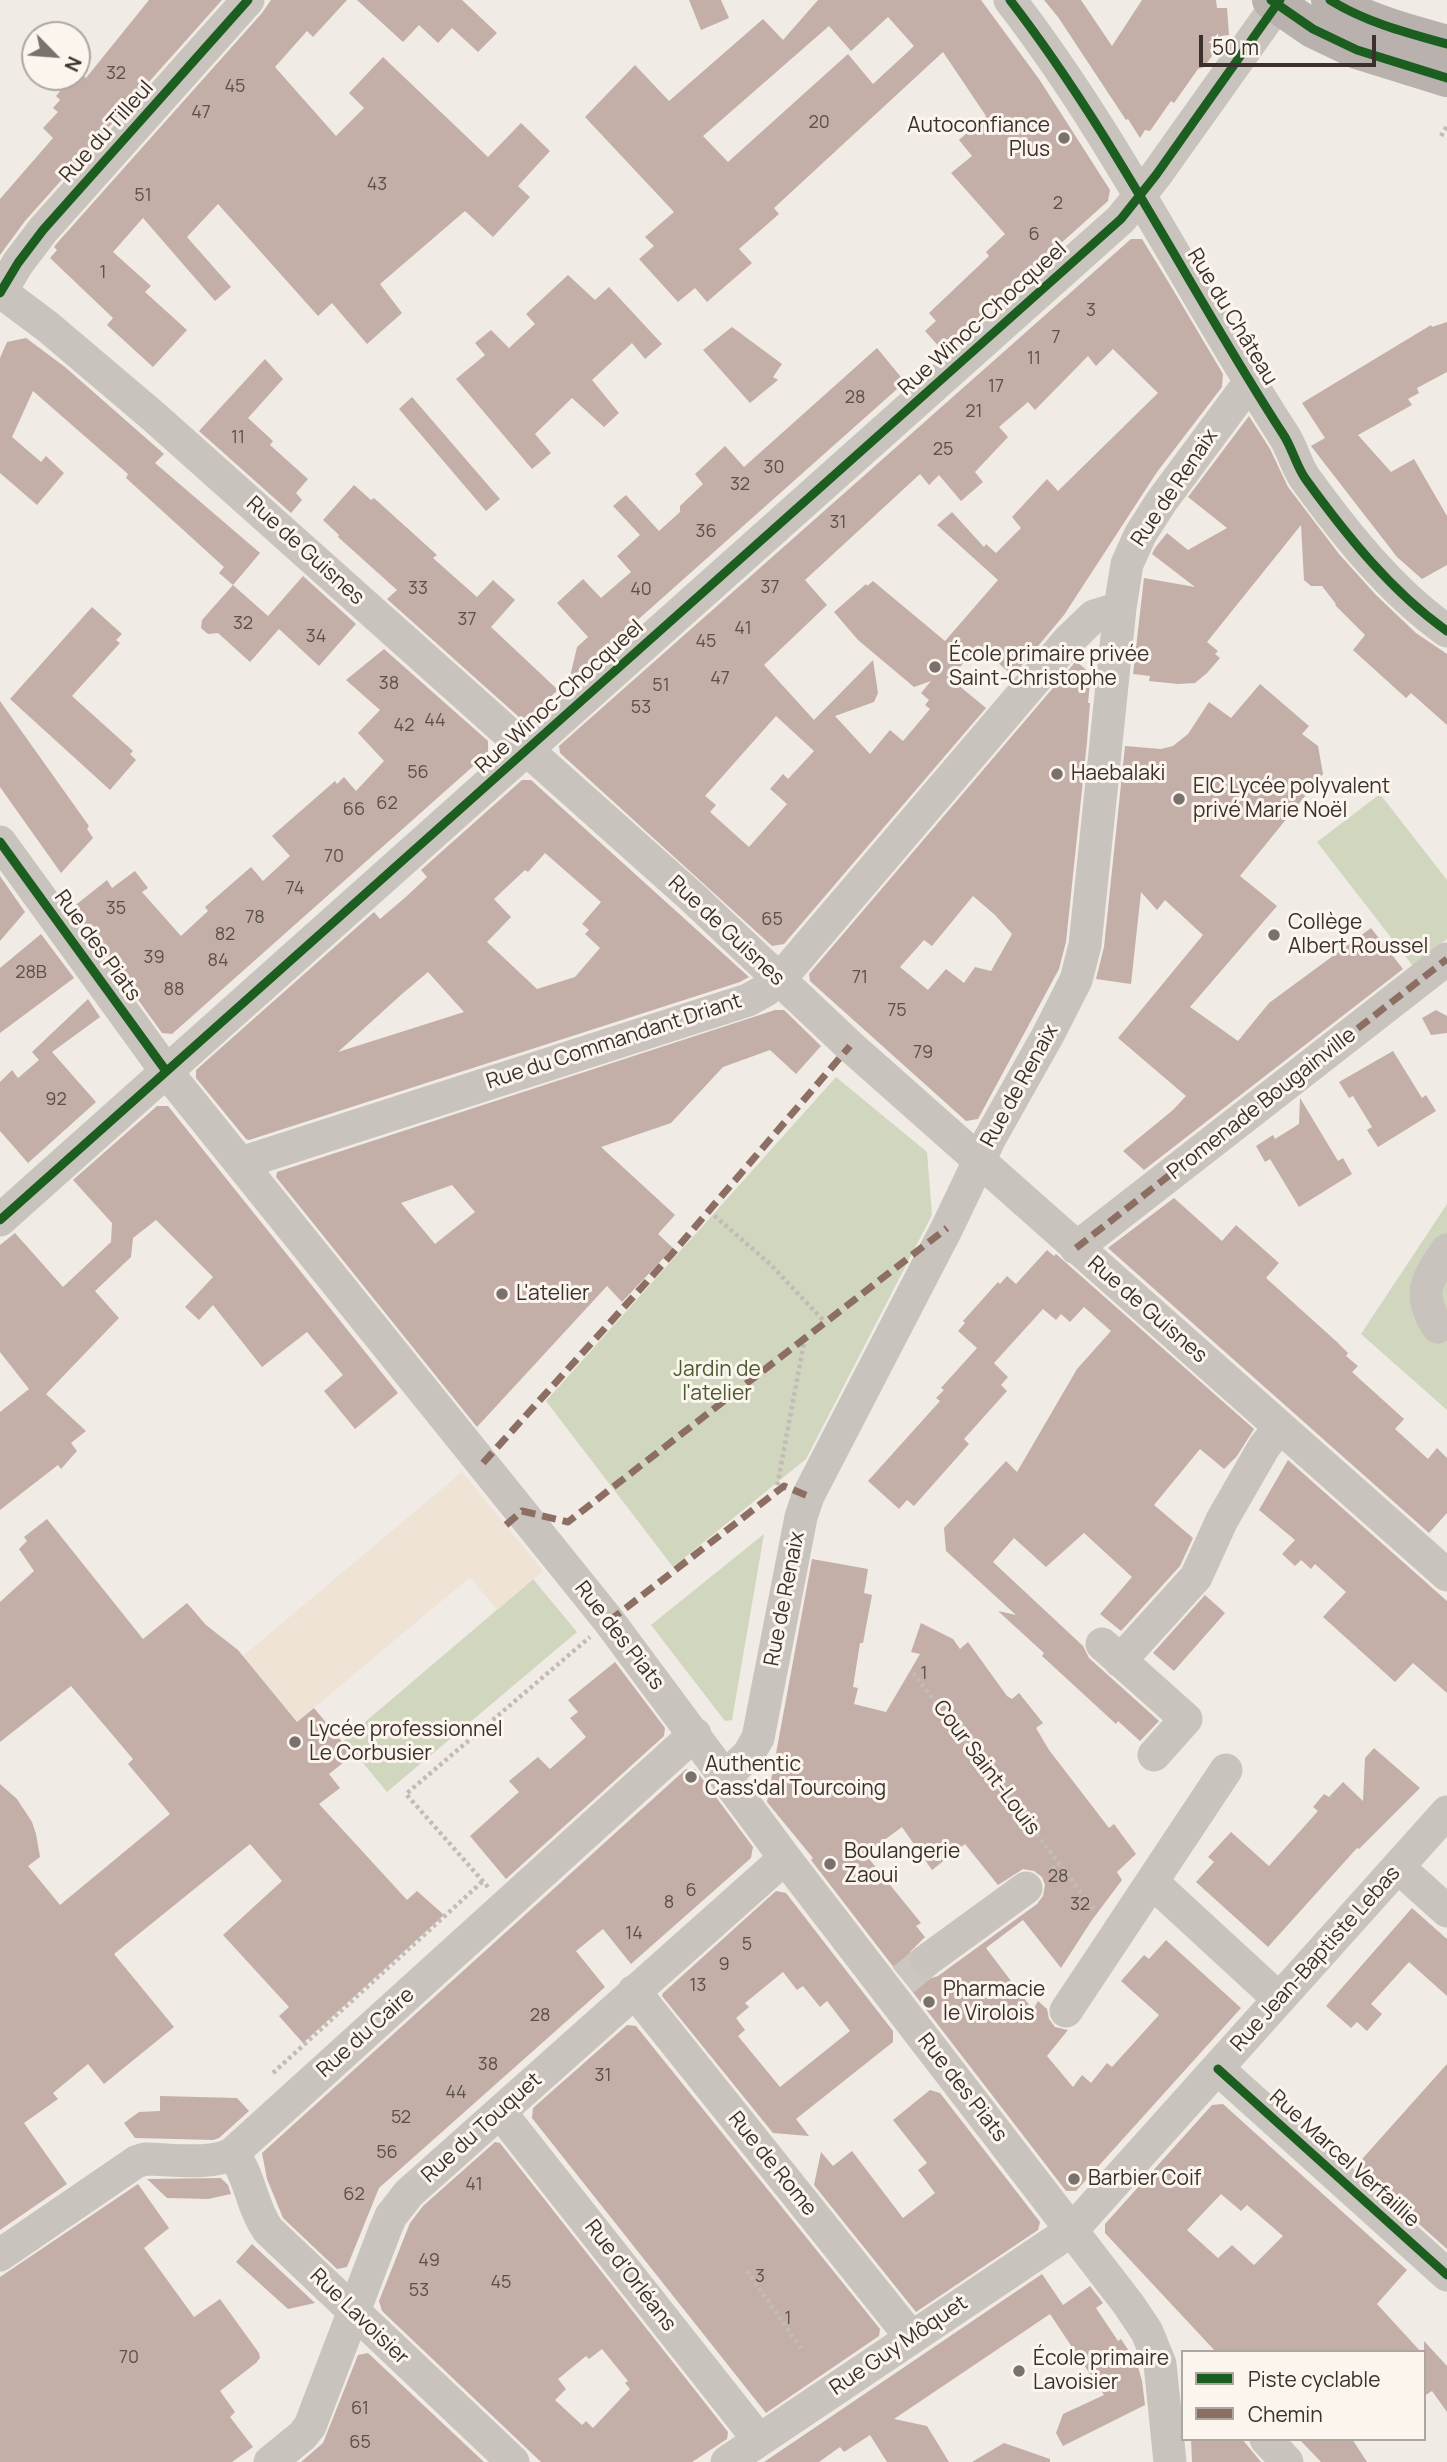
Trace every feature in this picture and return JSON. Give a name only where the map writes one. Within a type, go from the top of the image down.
[{"type":"main road","points":[[1330,0],[1360,16],[1391,27],[1444,68]]},
{"type":"main road","points":[[1276,2],[1313,29],[1357,50],[1444,68]]},
{"type":"street","name":"Rue du Tilleul","points":[[0,292],[43,230],[248,0]]},
{"type":"street","name":"Rue du Château","points":[[1010,0],[1103,135],[1249,383],[1293,450],[1306,480],[1383,577],[1447,631]]},
{"type":"street","name":"Rue Winoc-Chocqueel","points":[[0,1220],[1111,229],[1140,197],[1276,2]]},
{"type":"street","name":"Rue de Guisnes","points":[[0,292],[48,327],[153,416],[693,898],[979,1162],[1447,1575]]},
{"type":"street","name":"Rue de Renaix","points":[[726,1776],[748,1755],[758,1738],[804,1505],[990,1138],[1076,979],[1082,960],[1127,564],[1140,535],[1161,502],[1249,383]]},
{"type":"street","name":"Rue du Commandant Driant","points":[[241,1163],[748,1000],[766,990],[779,980],[1068,641],[1094,616],[1120,608]]},
{"type":"street","name":"Rue des Piats","points":[[0,842],[166,1071],[609,1621],[785,1858],[906,1978],[1072,2230],[1171,2364],[1170,2462]]},
{"type":"street","name":"Promenade Bougainville","points":[[1076,1248],[1447,959]]},
{"type":"street","points":[[1438,1327],[1429,1312],[1425,1296],[1431,1276],[1447,1250]]},
{"type":"street","points":[[1154,1755],[1186,1719],[1111,1652],[1196,1577],[1228,1509],[1264,1447],[1280,1427]]},
{"type":"street","name":"Rue du Caire","points":[[233,2153],[695,1734]]},
{"type":"street","points":[[1066,2011],[1226,1770]]},
{"type":"street","name":"Rue Jean-Baptiste Lebas","points":[[1072,2230],[1447,1812]]},
{"type":"street","name":"Rue du Touquet","points":[[270,2462],[310,2426],[385,2230],[398,2206],[409,2193],[785,1858]]},
{"type":"street","points":[[1398,1867],[1447,1911]]},
{"type":"street","points":[[906,1978],[1039,1878]]},
{"type":"street","points":[[1152,1881],[1279,1999]]},
{"type":"street","name":"Rue de Rome","points":[[634,1991],[911,2337]]},
{"type":"street","name":"Rue Marcel Verfaillie","points":[[1218,2069],[1447,2275]]},
{"type":"street","name":"Rue d'Orléans","points":[[500,2112],[759,2440]]},
{"type":"street","points":[[0,2255],[136,2162],[145,2159],[224,2159],[233,2153]]},
{"type":"street","name":"Rue Lavoisier","points":[[233,2153],[247,2175],[256,2208],[268,2230],[513,2462]]},
{"type":"street","name":"Rue Guy Môquet","points":[[727,2462],[1072,2230]]},
{"type":"street","points":[[1268,2441],[1287,2462]]},
{"type":"path","points":[[1441,136],[1447,126]]},
{"type":"path","points":[[709,1211],[770,1264],[824,1321]]},
{"type":"path","points":[[776,1492],[804,1337]]},
{"type":"path","points":[[505,1906],[406,1794],[609,1621]]},
{"type":"path","points":[[1039,1878],[1059,1864]]},
{"type":"path","points":[[273,2073],[483,1881]]},
{"type":"path","points":[[747,2271],[803,2350]]},
{"type":"green space","points":[[1380,794],[1447,880],[1447,939],[1413,966],[1317,842]]},
{"type":"green space","name":"Jardin de l'atelier","points":[[836,1077],[927,1152],[932,1215],[806,1459],[673,1567],[546,1401]]},
{"type":"green space","points":[[1447,1204],[1447,1410],[1361,1334]]},
{"type":"green space","points":[[764,1534],[732,1720],[725,1721],[651,1625]]},
{"type":"green space","points":[[533,1579],[577,1632],[387,1792],[344,1740]]},
{"type":"shaded area","points":[[462,1472],[543,1571],[497,1610],[470,1577],[297,1722],[243,1656]]},
{"type":"building","points":[[149,0],[222,0],[25,221],[0,255],[0,199],[53,138],[43,128],[58,112],[53,108],[60,100],[56,96],[60,91],[91,91],[91,72]]},
{"type":"building","points":[[271,0],[347,0],[313,37],[307,31],[275,67],[336,136],[364,108],[349,93],[383,57],[488,157],[521,123],[550,151],[518,186],[530,197],[493,237],[465,211],[380,284],[402,313],[367,344],[332,303],[318,316],[218,204],[187,237],[231,287],[215,301],[143,218],[113,252],[151,286],[145,292],[187,330],[153,367],[107,325],[113,318],[50,258],[57,250],[54,247],[58,242]]},
{"type":"building","points":[[357,0],[462,0],[497,33],[478,52],[452,28],[438,43],[419,25],[403,42]]},
{"type":"building","points":[[689,0],[721,0],[729,18],[701,30]]},
{"type":"building","points":[[818,0],[981,0],[1039,79],[1110,190],[1108,201],[942,350],[925,331],[936,321],[929,313],[989,256],[986,252],[1005,234],[951,173],[972,156],[959,140],[986,116],[943,52],[774,208],[779,214],[739,249],[752,263],[707,302],[695,288],[678,302],[639,259],[654,246],[645,237],[674,212],[585,117],[635,65],[669,101],[763,19],[783,40]],"holes":[[[888,17],[914,46],[873,84],[848,54],[728,162],[703,136],[829,26],[851,51]]]},
{"type":"building","points":[[1044,0],[1081,0],[1112,46],[1142,0],[1216,0],[1217,8],[1227,8],[1229,35],[1221,36],[1204,67],[1198,69],[1174,103],[1171,101],[1150,131],[1145,130],[1140,138]]},
{"type":"building","points":[[1131,239],[1142,239],[1223,374],[1222,387],[1157,472],[1064,615],[1013,676],[978,645],[956,672],[946,675],[986,708],[784,944],[772,946],[560,753],[559,746]],"holes":[[[1113,349],[1158,393],[1058,491],[1047,479],[1012,517],[1021,528],[996,553],[986,544],[984,547],[952,512],[937,525],[998,580],[945,641],[873,581],[834,612],[858,640],[914,687],[931,681],[921,693],[929,700],[925,705],[930,709],[903,741],[890,730],[870,754],[835,716],[874,702],[878,693],[873,660],[814,720],[764,665],[827,605],[805,580],[920,474],[929,485],[939,475],[961,501],[983,482],[975,472],[1008,437],[999,427],[1028,402],[1035,410],[1088,356],[1096,366]],[[776,716],[814,751],[788,779],[783,774],[770,789],[787,804],[749,847],[710,812],[716,805],[705,796]]]},
{"type":"building","points":[[568,275],[595,300],[609,287],[662,344],[645,359],[632,343],[592,380],[619,413],[604,427],[572,398],[535,434],[551,453],[532,469],[456,379],[485,355],[475,343],[491,330],[509,348],[535,324],[526,314]]},
{"type":"building","points":[[1447,322],[1447,372],[1417,388],[1419,393],[1408,399],[1412,405],[1358,435],[1391,472],[1414,459],[1447,516],[1447,565],[1422,579],[1397,557],[1311,446],[1325,438],[1302,403],[1431,325],[1432,327]]},
{"type":"building","points":[[732,327],[782,364],[773,377],[778,380],[750,403],[703,350]]},
{"type":"building","points":[[26,338],[65,367],[164,454],[155,463],[260,553],[233,585],[219,573],[224,567],[126,478],[128,474],[33,391],[12,437],[41,462],[46,456],[64,473],[37,505],[0,473],[0,358],[7,342]]},
{"type":"building","points":[[877,348],[905,382],[569,681],[577,647],[588,637],[557,603],[583,579],[601,598],[631,572],[617,556],[640,535],[613,506],[626,495],[659,531],[680,512],[680,506],[703,484],[695,474],[725,446],[744,467]]},
{"type":"building","points":[[265,359],[283,379],[248,418],[273,441],[270,445],[308,479],[296,493],[302,500],[291,513],[199,431]]},
{"type":"building","points":[[412,397],[500,499],[486,511],[399,409]]},
{"type":"building","points":[[1249,416],[1270,449],[1288,487],[1339,554],[1376,595],[1416,633],[1447,654],[1447,725],[1411,693],[1406,698],[1353,650],[1365,635],[1335,605],[1322,586],[1311,586],[1304,580],[1301,525],[1207,642],[1218,651],[1215,654],[1220,658],[1207,673],[1195,683],[1178,684],[1149,681],[1150,676],[1133,674],[1144,578],[1195,587],[1152,554],[1167,533],[1188,550],[1227,528],[1188,497]]},
{"type":"building","points":[[354,485],[371,500],[374,498],[437,555],[433,558],[477,597],[493,580],[515,600],[491,627],[558,690],[527,718],[520,718],[387,599],[397,590],[323,520]]},
{"type":"building","points":[[303,576],[356,624],[319,666],[279,629],[250,662],[218,633],[208,634],[201,628],[202,620],[233,585],[268,616]]},
{"type":"building","points":[[92,607],[122,634],[116,640],[120,643],[72,696],[133,751],[130,754],[136,760],[110,790],[10,699]]},
{"type":"building","points":[[384,649],[488,741],[488,753],[172,1034],[162,1033],[72,908],[107,880],[112,888],[135,871],[148,888],[142,892],[181,936],[208,911],[205,907],[251,867],[263,881],[290,856],[272,836],[335,781],[337,784],[344,777],[356,791],[384,761],[358,733],[380,710],[346,680]]},
{"type":"building","points":[[1076,661],[1091,674],[1087,742],[1066,942],[1059,969],[978,1119],[966,1121],[810,981],[809,974]],"holes":[[[973,896],[1012,934],[991,971],[975,967],[964,983],[946,969],[928,990],[900,967],[924,940],[932,946]]]},
{"type":"building","points":[[1260,684],[1309,726],[1302,734],[1318,746],[1323,774],[1240,876],[1277,906],[1190,1007],[1238,1041],[1269,1003],[1371,928],[1403,969],[1144,1170],[1123,1151],[1186,1096],[1118,1038],[1203,935],[1165,900],[1157,910],[1141,892],[1131,984],[1096,979],[1104,947],[1125,746],[1161,749],[1173,746],[1188,734],[1209,702],[1231,718]]},
{"type":"building","points":[[0,701],[89,826],[87,829],[93,838],[61,873],[0,787]]},
{"type":"building","points":[[522,780],[531,780],[749,977],[246,1139],[196,1078],[196,1070],[374,912],[380,919],[408,895],[427,877],[421,870]],"holes":[[[545,853],[601,902],[582,924],[589,930],[585,934],[600,948],[575,977],[537,989],[487,942],[511,917],[494,899],[525,870],[528,872]],[[428,972],[464,1012],[338,1052],[402,994]]]},
{"type":"building","points":[[0,876],[25,912],[0,941]]},
{"type":"building","points":[[41,934],[74,978],[0,1033],[0,968]]},
{"type":"building","points":[[88,999],[100,1017],[52,1052],[96,1102],[28,1163],[0,1131],[0,1082],[12,1070],[18,1078],[39,1060],[32,1052]]},
{"type":"building","points":[[775,1010],[784,1010],[821,1046],[796,1074],[770,1050],[723,1067],[671,1123],[601,1147],[675,1215],[658,1234],[673,1248],[622,1302],[607,1286],[477,1427],[276,1177],[277,1172]],"holes":[[[452,1185],[475,1212],[435,1244],[401,1203]]]},
{"type":"building","points":[[1436,1010],[1447,1016],[1447,1033],[1431,1035],[1422,1018]]},
{"type":"building","points":[[1393,1051],[1422,1098],[1426,1095],[1436,1111],[1378,1147],[1367,1130],[1372,1127],[1353,1096],[1349,1098],[1339,1082]]},
{"type":"building","points":[[1300,1098],[1338,1161],[1343,1158],[1352,1174],[1299,1207],[1270,1159],[1265,1162],[1256,1146],[1273,1135],[1275,1139],[1299,1124]]},
{"type":"building","points":[[157,1106],[168,1106],[398,1393],[355,1429],[324,1391],[343,1375],[307,1332],[262,1367],[213,1305],[199,1320],[185,1307],[213,1277],[156,1220],[133,1238],[131,1257],[95,1291],[119,1318],[46,1394],[86,1431],[71,1443],[77,1451],[61,1469],[58,1465],[0,1510],[0,1412],[29,1389],[0,1352],[0,1245],[15,1233],[63,1287],[111,1242],[112,1223],[73,1180]]},
{"type":"building","points":[[1174,1198],[1222,1241],[1236,1225],[1279,1263],[1266,1278],[1348,1353],[1346,1356],[1358,1366],[1352,1372],[1404,1419],[1395,1429],[1428,1459],[1437,1448],[1447,1458],[1447,1513],[1429,1533],[1108,1248]]},
{"type":"building","points":[[1047,1250],[1054,1256],[1056,1254],[1254,1429],[1237,1456],[1224,1469],[1200,1449],[1154,1505],[1193,1538],[1180,1566],[1121,1631],[1100,1614],[1132,1577],[1084,1533],[1046,1567],[1014,1538],[993,1562],[1083,1646],[1089,1658],[1159,1721],[1140,1741],[1118,1721],[1116,1724],[998,1611],[1016,1615],[946,1551],[944,1528],[1006,1461],[1017,1472],[1077,1369],[1111,1331],[1084,1307],[1070,1322],[1061,1314],[1056,1320],[1043,1309],[994,1363],[1008,1377],[1001,1385],[1007,1391],[964,1439],[969,1444],[914,1506],[907,1500],[899,1509],[868,1481],[940,1401],[936,1398],[944,1390],[941,1388],[977,1348],[958,1331],[965,1323],[963,1321],[998,1282],[1000,1284],[1007,1276],[1016,1284]]},
{"type":"building","points":[[1288,1460],[1447,1601],[1447,1693],[1413,1663],[1395,1682],[1323,1617],[1346,1592],[1315,1564],[1311,1569],[1301,1560],[1295,1566],[1282,1554],[1295,1540],[1259,1510]]},
{"type":"building","points":[[47,1519],[143,1639],[187,1603],[206,1625],[238,1650],[297,1722],[314,1708],[353,1755],[329,1774],[340,1788],[319,1804],[407,1900],[417,1891],[444,1915],[303,2043],[279,2016],[289,2007],[223,1935],[282,1881],[250,1844],[114,1954],[174,2027],[104,2084],[88,2064],[53,2093],[58,2099],[24,2123],[67,2184],[0,2230],[0,1784],[17,1799],[32,1822],[40,1857],[28,1866],[60,1905],[170,1814],[128,1764],[133,1759],[71,1686],[0,1742],[0,1602],[34,1571],[19,1549],[27,1541],[24,1537]]},
{"type":"building","points":[[812,1559],[868,1569],[864,1593],[872,1595],[863,1643],[860,1643],[853,1687],[858,1688],[854,1704],[886,1712],[920,1654],[911,1652],[921,1623],[953,1639],[960,1649],[968,1642],[1007,1696],[1012,1699],[1019,1693],[1043,1723],[1036,1728],[1049,1750],[1109,1828],[1114,1824],[1136,1854],[1117,1872],[1122,1880],[1061,1968],[1023,1920],[986,1948],[1033,2010],[1038,2001],[1047,2009],[1049,2019],[1055,2027],[1068,2030],[1047,2056],[1073,2087],[1082,2075],[1091,2083],[1107,2063],[1112,2067],[1159,2015],[1121,1981],[1144,1955],[1149,1959],[1166,1940],[1241,2008],[1076,2191],[1066,2191],[811,1860],[813,1858],[767,1802]],"holes":[[[902,1827],[932,1870],[965,1844],[998,1885],[1023,1869],[1034,1871],[1042,1877],[1045,1885],[1043,1896],[1037,1904],[938,1976],[928,1979],[919,1977],[911,1971],[908,1961],[910,1952],[925,1937],[916,1926],[921,1923],[865,1854]]]},
{"type":"building","points":[[1205,1595],[1225,1613],[1174,1671],[1153,1653]]},
{"type":"building","points":[[615,1662],[665,1728],[664,1736],[506,1879],[470,1836],[519,1792],[509,1781],[538,1757],[550,1769],[586,1737],[570,1718],[578,1712],[568,1700]]},
{"type":"building","points":[[1374,1748],[1420,1788],[1359,1849],[1357,1848],[1268,1947],[1196,1882],[1214,1862],[1208,1857],[1231,1832],[1269,1866],[1318,1811],[1313,1807],[1324,1794],[1329,1797],[1343,1782],[1363,1801],[1365,1758]]},
{"type":"building","points":[[686,1769],[695,1769],[753,1847],[751,1858],[631,1964],[603,1929],[576,1951],[605,1987],[379,2188],[347,2267],[337,2269],[283,2218],[267,2179],[262,2153]]},
{"type":"building","points":[[776,1891],[786,1893],[893,2031],[893,2042],[796,2119],[809,2136],[773,2133],[662,1996]],"holes":[[[783,1972],[797,1990],[803,1986],[820,2007],[827,2001],[850,2031],[780,2087],[738,2036],[745,2030],[736,2018],[749,2007],[745,2003]]]},
{"type":"building","points":[[1412,1908],[1447,1939],[1447,1996],[1409,1962],[1371,2004],[1382,2014],[1367,2031],[1357,2022],[1351,2028],[1326,2006]]},
{"type":"building","points":[[627,2025],[636,2026],[880,2329],[879,2336],[766,2413],[532,2118],[533,2108]]},
{"type":"building","points":[[1447,2064],[1447,2249],[1355,2167]]},
{"type":"building","points":[[930,2090],[940,2093],[1040,2222],[1038,2230],[916,2312],[814,2185],[821,2152],[833,2166],[852,2151],[903,2218],[935,2193],[918,2170],[927,2163],[893,2120]]},
{"type":"building","points":[[160,2096],[237,2098],[249,2111],[219,2138],[213,2140],[135,2138],[124,2123],[139,2112],[160,2111]]},
{"type":"building","points":[[1223,2104],[1407,2270],[1377,2304],[1419,2350],[1214,2350],[1105,2233],[1105,2224],[1212,2105]],"holes":[[[1221,2194],[1241,2211],[1247,2205],[1283,2236],[1254,2265],[1232,2245],[1218,2258],[1187,2230]]]},
{"type":"building","points":[[495,2142],[500,2143],[728,2432],[727,2439],[692,2462],[541,2462],[382,2311],[379,2301],[410,2223],[423,2206]],"holes":[[[602,2349],[628,2381],[625,2383],[630,2389],[593,2428],[586,2421],[582,2425],[555,2400],[566,2389],[558,2379],[586,2356],[589,2359]]]},
{"type":"building","points":[[221,2178],[228,2185],[231,2194],[208,2199],[167,2198],[147,2179]]},
{"type":"building","points":[[138,2184],[169,2228],[144,2248],[194,2317],[220,2299],[259,2353],[260,2358],[256,2363],[220,2391],[235,2412],[230,2417],[253,2447],[232,2462],[0,2462],[0,2277]]},
{"type":"building","points":[[252,2244],[315,2303],[288,2309],[236,2262]]},
{"type":"building","points":[[1042,2274],[1063,2305],[1090,2286],[1103,2303],[1096,2308],[1137,2363],[1145,2405],[1063,2446],[1056,2433],[1063,2414],[1104,2395],[1050,2314],[894,2419],[927,2426],[949,2462],[887,2462],[870,2435],[844,2452],[840,2447],[819,2462],[764,2462]]},
{"type":"building","points":[[1424,2341],[1447,2366],[1447,2412],[1432,2391],[1426,2395]]},
{"type":"building","points":[[368,2353],[484,2462],[301,2462],[323,2443],[358,2355]]},
{"type":"building","points":[[1191,2441],[1244,2441],[1261,2462],[1192,2462]]},
{"type":"building","points":[[1301,2441],[1353,2441],[1367,2462],[1321,2462]]},
{"type":"building","points":[[1004,2443],[1050,2459],[1050,2462],[972,2462]]},
{"type":"tunnel","points":[[903,1980],[927,1960]]},
{"type":"marked path","points":[[1076,1248],[1447,959]]},
{"type":"marked path","points":[[483,1463],[671,1255],[850,1046]]},
{"type":"marked path","points":[[506,1525],[522,1511],[568,1522],[947,1228]]},
{"type":"marked path","points":[[609,1621],[784,1486],[808,1496]]},
{"type":"cycle path","points":[[0,293],[43,230],[248,0]]},
{"type":"cycle path","points":[[1010,0],[1048,52],[1118,159],[1286,440],[1304,476],[1371,562],[1408,599],[1447,631]]},
{"type":"cycle path","points":[[1271,0],[1313,29],[1357,50],[1447,78]]},
{"type":"cycle path","points":[[0,1220],[1121,219],[1156,175],[1280,0]]},
{"type":"cycle path","points":[[1330,0],[1372,21],[1447,44]]},
{"type":"cycle path","points":[[0,842],[166,1071]]},
{"type":"cycle path","points":[[1218,2069],[1447,2275]]},
{"type":"place","name":"Autoconfiance Plus","points":[[1064,138]]},
{"type":"place","name":"École primaire privée Saint-Christophe","points":[[935,667]]},
{"type":"place","name":"Haebalaki","points":[[1057,774]]},
{"type":"place","name":"EIC Lycée polyvalent privé Marie Noël","points":[[1179,799]]},
{"type":"place","name":"Collège Albert Roussel","points":[[1274,935]]},
{"type":"place","name":"L'atelier","points":[[502,1294]]},
{"type":"place","name":"Lycée professionnel Le Corbusier","points":[[295,1742]]},
{"type":"place","name":"Authentic Cass'dal Tourcoing","points":[[691,1777]]},
{"type":"place","name":"Boulangerie Zaoui","points":[[830,1864]]},
{"type":"place","name":"Pharmacie le Virolois","points":[[929,2002]]},
{"type":"place","name":"Barbier Coif","points":[[1074,2179]]},
{"type":"place","name":"École primaire Lavoisier","points":[[1019,2371]]}]
